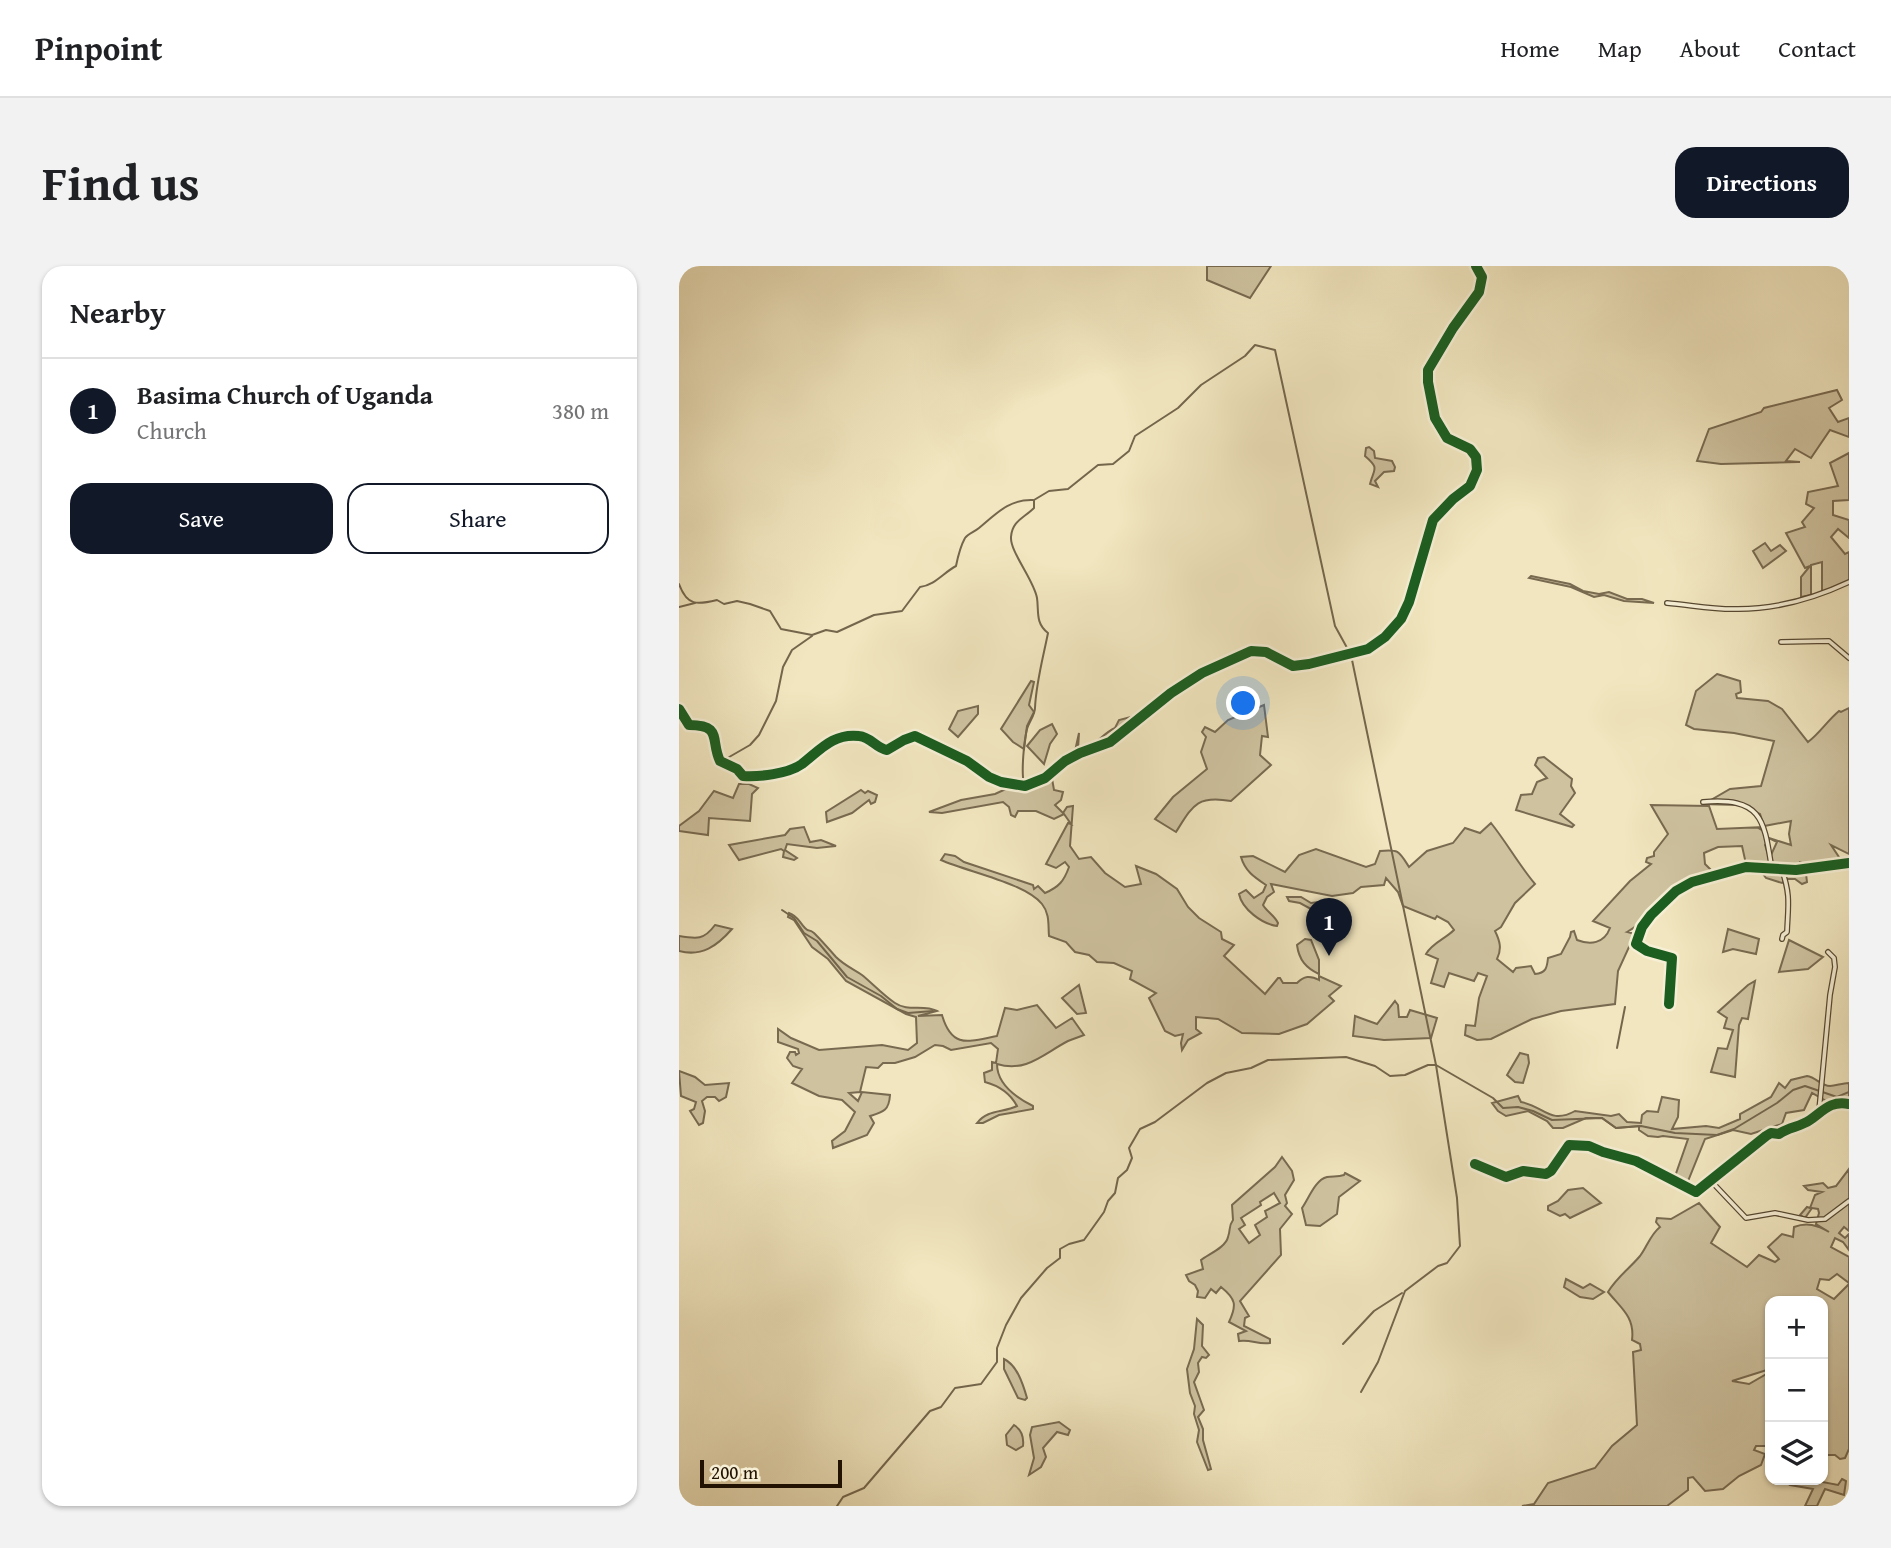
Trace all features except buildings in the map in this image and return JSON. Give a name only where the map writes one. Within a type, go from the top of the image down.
[{"type":"street","points":[[679,709],[689,725],[703,725],[711,729],[715,737],[717,757],[737,769],[743,776],[795,768],[821,746],[840,738],[863,736],[887,751],[915,736],[967,761],[989,777],[1025,786],[1045,778],[1065,761],[1080,753],[1110,742],[1171,693],[1202,673],[1251,651],[1266,652],[1293,666],[1368,649],[1401,619],[1409,602],[1433,520],[1474,481],[1476,457],[1470,449],[1447,438],[1442,431],[1435,418],[1427,382],[1428,370],[1479,292],[1482,278],[1476,266]]},
{"type":"street","points":[[1667,603],[1735,609],[1758,608],[1825,593],[1849,582]]},
{"type":"street","points":[[1781,642],[1829,641],[1849,658]]},
{"type":"street","points":[[1703,802],[1733,802],[1753,811],[1766,829],[1772,870]]},
{"type":"street","points":[[1669,1004],[1672,958],[1647,951],[1636,944],[1646,921],[1676,891],[1692,882],[1738,869],[1756,867],[1781,870],[1849,863]]},
{"type":"street","points":[[1781,870],[1790,898],[1787,932],[1782,939]]},
{"type":"street","points":[[1819,1111],[1835,967],[1834,958],[1828,952]]},
{"type":"street","points":[[1475,1164],[1506,1177],[1523,1171],[1546,1174],[1573,1144],[1589,1146],[1636,1161],[1695,1192],[1771,1133],[1779,1134],[1802,1124],[1833,1104],[1849,1104]]},
{"type":"street","points":[[1710,1180],[1746,1218],[1778,1213],[1808,1220],[1825,1219],[1849,1201]]},
{"type":"shaded area","points":[[1207,266],[1271,266],[1250,298],[1207,280]]},
{"type":"shaded area","points":[[1837,390],[1842,400],[1829,408],[1838,422],[1849,418],[1849,437],[1830,430],[1811,458],[1795,449],[1786,461],[1800,462],[1721,464],[1697,461],[1709,429],[1761,412],[1764,408]]},
{"type":"shaded area","points":[[1366,448],[1374,451],[1375,458],[1392,461],[1395,467],[1394,471],[1384,472],[1375,481],[1378,487],[1370,484],[1375,469],[1365,456]]},
{"type":"shaded area","points":[[1849,453],[1849,500],[1833,501],[1833,515],[1849,520],[1849,538],[1838,529],[1831,537],[1845,554],[1849,552],[1849,581],[1822,592],[1822,562],[1811,565],[1811,595],[1801,597],[1801,577],[1810,566],[1805,568],[1786,533],[1805,527],[1802,522],[1814,508],[1806,504],[1808,492],[1838,486],[1830,463]]},
{"type":"shaded area","points":[[1765,543],[1771,551],[1780,545],[1786,551],[1763,568],[1753,551]]},
{"type":"shaded area","points":[[1531,576],[1570,584],[1583,591],[1599,594],[1609,592],[1627,599],[1642,599],[1654,603],[1624,601],[1604,595],[1594,597],[1571,587],[1529,578]]},
{"type":"shaded area","points":[[1717,674],[1740,681],[1741,692],[1736,694],[1737,698],[1768,701],[1782,709],[1808,742],[1839,711],[1849,708],[1849,854],[1831,845],[1841,860],[1849,860],[1849,863],[1819,868],[1799,862],[1808,870],[1776,871],[1746,864],[1742,846],[1718,847],[1704,853],[1705,864],[1713,872],[1709,875],[1710,880],[1682,886],[1672,892],[1627,932],[1635,934],[1618,971],[1615,1004],[1561,1011],[1532,1019],[1491,1039],[1477,1040],[1465,1035],[1466,1025],[1475,1026],[1479,998],[1487,976],[1478,973],[1474,981],[1449,973],[1444,987],[1431,983],[1438,959],[1426,954],[1454,930],[1448,922],[1437,916],[1435,919],[1403,906],[1398,892],[1386,878],[1384,885],[1361,887],[1353,893],[1332,896],[1271,884],[1274,892],[1267,897],[1263,905],[1278,923],[1277,926],[1254,915],[1241,900],[1239,894],[1246,890],[1254,898],[1263,892],[1266,885],[1248,870],[1241,857],[1253,856],[1285,872],[1299,855],[1316,849],[1366,867],[1375,864],[1380,851],[1391,850],[1400,854],[1409,867],[1427,851],[1453,843],[1465,828],[1480,833],[1491,823],[1535,884],[1515,903],[1501,927],[1495,931],[1500,945],[1497,959],[1513,972],[1516,968],[1531,966],[1535,974],[1542,972],[1548,958],[1561,954],[1571,932],[1574,931],[1577,940],[1587,942],[1596,942],[1607,933],[1610,928],[1593,921],[1630,881],[1651,864],[1646,862],[1647,858],[1654,856],[1654,852],[1668,834],[1651,805],[1709,806],[1717,829],[1764,827],[1765,829],[1758,828],[1765,832],[1769,840],[1765,845],[1771,855],[1777,842],[1769,838],[1791,845],[1791,821],[1764,826],[1760,814],[1739,805],[1704,804],[1730,789],[1761,786],[1774,741],[1694,729],[1686,725],[1696,691]]},
{"type":"shaded area","points":[[1031,681],[1034,682],[1029,705],[1034,712],[1027,726],[1024,749],[1001,729]]},
{"type":"shaded area","points":[[1264,705],[1268,737],[1262,736],[1260,755],[1271,765],[1231,801],[1210,800],[1197,804],[1176,832],[1155,819],[1173,797],[1207,769],[1201,752],[1206,737],[1202,732],[1205,727],[1215,732],[1228,720]]},
{"type":"shaded area","points":[[978,706],[978,714],[958,737],[949,729],[958,711]]},
{"type":"shaded area","points":[[1146,713],[1128,723],[1104,748],[1073,760],[1079,733],[1078,749],[1084,749],[1115,728],[1119,720]]},
{"type":"shaded area","points":[[1052,724],[1057,734],[1050,744],[1044,764],[1027,746],[1040,730]]},
{"type":"shaded area","points":[[1544,757],[1572,779],[1571,786],[1575,793],[1560,814],[1574,825],[1572,827],[1516,810],[1521,795],[1532,794],[1537,782],[1547,778],[1535,765],[1538,758]]},
{"type":"shaded area","points":[[1051,773],[1054,790],[1063,792],[1061,800],[1055,805],[1063,813],[1067,807],[1073,806],[1070,846],[1079,859],[1091,857],[1105,873],[1125,887],[1141,884],[1136,866],[1156,874],[1177,889],[1188,907],[1199,918],[1221,932],[1222,939],[1234,945],[1224,956],[1265,994],[1278,978],[1283,983],[1297,983],[1307,977],[1319,980],[1319,976],[1341,986],[1329,996],[1334,1001],[1307,1024],[1279,1034],[1242,1033],[1218,1019],[1196,1017],[1196,1029],[1201,1033],[1188,1040],[1182,1050],[1183,1034],[1175,1036],[1165,1031],[1149,998],[1156,993],[1130,979],[1132,971],[1114,963],[1097,962],[1089,955],[1075,952],[1066,942],[1049,936],[1045,908],[1023,890],[941,860],[945,854],[955,856],[964,862],[1033,885],[1034,889],[1038,886],[1045,893],[1057,886],[1069,867],[1065,862],[1056,868],[1046,864],[1068,823],[1071,824],[1064,814],[1054,819],[1036,811],[1018,811],[1015,817],[1003,802],[942,813],[929,812],[961,800],[995,794],[1008,788],[1034,787]]},
{"type":"shaded area","points":[[739,784],[758,788],[752,794],[750,821],[709,818],[708,835],[679,831],[679,826],[699,811],[714,791],[733,798]]},
{"type":"shaded area","points":[[861,790],[877,795],[875,802],[871,804],[869,800],[852,813],[827,822],[826,812]]},
{"type":"shaded area","points":[[804,827],[810,842],[821,840],[836,846],[817,848],[787,844],[785,850],[797,858],[794,860],[783,857],[784,851],[781,849],[739,860],[729,845],[785,835],[790,829]]},
{"type":"shaded area","points":[[1760,870],[1777,874],[1803,872],[1807,882],[1802,884],[1795,879],[1787,879],[1782,883],[1766,878]]},
{"type":"shaded area","points":[[1287,897],[1301,897],[1311,903],[1335,900],[1337,906],[1320,914],[1300,903],[1289,901]]},
{"type":"shaded area","points":[[789,913],[814,933],[839,960],[862,975],[895,1003],[937,1011],[918,1016],[942,1015],[951,1034],[957,1038],[970,1041],[997,1036],[1005,1008],[1017,1010],[1037,1005],[1056,1028],[1072,1018],[1084,1035],[1026,1064],[997,1064],[1004,1084],[1033,1106],[1033,1109],[999,1115],[983,1123],[977,1123],[991,1113],[1017,1106],[1004,1091],[985,1082],[984,1073],[992,1070],[992,1062],[996,1063],[998,1049],[991,1043],[951,1050],[935,1045],[915,1057],[895,1063],[883,1063],[878,1068],[866,1067],[860,1092],[849,1093],[858,1101],[862,1092],[890,1095],[887,1108],[870,1116],[874,1123],[867,1135],[833,1148],[832,1141],[845,1131],[855,1112],[842,1100],[819,1096],[792,1083],[802,1069],[793,1066],[787,1058],[790,1052],[795,1052],[796,1055],[799,1053],[798,1049],[778,1042],[778,1029],[819,1050],[882,1045],[908,1050],[917,1043],[916,1017],[846,981],[828,959],[812,947],[794,920],[788,917]]},
{"type":"shaded area","points":[[715,925],[732,929],[708,949],[679,951],[679,936],[700,937]]},
{"type":"shaded area","points":[[1728,929],[1759,939],[1756,954],[1733,949],[1723,952]]},
{"type":"shaded area","points":[[1305,939],[1311,940],[1319,960],[1319,974],[1310,969],[1299,955],[1297,945]]},
{"type":"shaded area","points":[[1789,940],[1823,957],[1808,969],[1779,972]]},
{"type":"shaded area","points":[[1755,981],[1748,1019],[1742,1018],[1739,1025],[1735,1077],[1711,1072],[1718,1048],[1727,1049],[1733,1030],[1724,1028],[1727,1018],[1718,1012]]},
{"type":"shaded area","points":[[1079,985],[1086,1013],[1077,1014],[1062,998]]},
{"type":"shaded area","points":[[1395,1001],[1399,1017],[1407,1017],[1410,1010],[1437,1018],[1431,1038],[1384,1040],[1353,1036],[1355,1016],[1377,1024]]},
{"type":"shaded area","points":[[1520,1053],[1528,1055],[1529,1063],[1523,1083],[1515,1082],[1507,1075]]},
{"type":"shaded area","points":[[679,1071],[695,1077],[705,1085],[729,1083],[726,1097],[719,1101],[715,1097],[707,1097],[702,1101],[705,1111],[703,1123],[699,1125],[690,1111],[694,1109],[696,1102],[681,1096]]},
{"type":"shaded area","points":[[1807,1076],[1827,1086],[1849,1083],[1849,1108],[1841,1105],[1841,1099],[1835,1106],[1812,1093],[1804,1110],[1786,1113],[1782,1124],[1751,1134],[1733,1130],[1705,1139],[1684,1191],[1672,1185],[1688,1139],[1648,1136],[1639,1130],[1639,1126],[1616,1128],[1602,1118],[1586,1118],[1563,1128],[1553,1128],[1547,1121],[1528,1111],[1506,1116],[1492,1103],[1518,1096],[1521,1102],[1553,1115],[1566,1115],[1575,1111],[1611,1116],[1619,1114],[1627,1122],[1641,1123],[1642,1115],[1647,1111],[1658,1112],[1662,1097],[1679,1100],[1678,1117],[1672,1129],[1706,1126],[1719,1128],[1740,1119],[1740,1114],[1771,1097],[1779,1083],[1785,1088],[1791,1080]]},
{"type":"shaded area","points":[[1282,1157],[1292,1171],[1294,1180],[1285,1195],[1285,1206],[1292,1214],[1280,1229],[1281,1255],[1240,1301],[1249,1316],[1245,1318],[1244,1326],[1270,1339],[1270,1343],[1239,1341],[1238,1334],[1246,1331],[1229,1322],[1234,1307],[1230,1295],[1221,1287],[1216,1293],[1211,1289],[1205,1298],[1197,1297],[1195,1285],[1186,1275],[1203,1269],[1201,1260],[1227,1241],[1233,1220],[1232,1205],[1275,1167]],"holes":[[[1274,1193],[1280,1203],[1265,1211],[1267,1217],[1255,1225],[1260,1235],[1249,1243],[1239,1229],[1245,1225],[1241,1218]]]},
{"type":"shaded area","points":[[1849,1169],[1849,1231],[1844,1227],[1839,1233],[1845,1238],[1849,1234],[1849,1250],[1843,1242],[1835,1238],[1831,1247],[1849,1257],[1849,1283],[1837,1274],[1829,1280],[1820,1279],[1817,1289],[1834,1299],[1849,1284],[1849,1449],[1845,1458],[1828,1455],[1828,1296],[1765,1296],[1765,1371],[1732,1381],[1749,1384],[1765,1375],[1765,1446],[1756,1446],[1754,1450],[1765,1454],[1761,1465],[1739,1476],[1723,1489],[1705,1491],[1693,1477],[1688,1478],[1688,1490],[1667,1506],[1522,1506],[1534,1504],[1548,1483],[1595,1468],[1612,1446],[1637,1425],[1633,1352],[1641,1350],[1640,1344],[1632,1340],[1629,1319],[1608,1292],[1640,1256],[1660,1227],[1656,1222],[1657,1218],[1671,1219],[1699,1203],[1720,1227],[1711,1243],[1747,1267],[1759,1255],[1775,1262],[1779,1259],[1768,1247],[1782,1234],[1793,1237],[1794,1227],[1812,1225],[1829,1232],[1816,1224],[1818,1209],[1812,1208],[1805,1218],[1800,1215],[1807,1207],[1810,1208],[1815,1195],[1822,1192],[1808,1190],[1804,1186],[1823,1183],[1828,1188],[1836,1186]]},
{"type":"shaded area","points":[[1345,1173],[1360,1181],[1339,1197],[1337,1214],[1320,1226],[1306,1225],[1302,1208],[1316,1185],[1327,1177],[1342,1176]]},
{"type":"shaded area","points":[[1583,1188],[1601,1203],[1570,1218],[1548,1210],[1548,1206],[1558,1201],[1568,1190]]},
{"type":"shaded area","points":[[1566,1279],[1583,1288],[1590,1284],[1604,1292],[1593,1299],[1580,1297],[1564,1287]]},
{"type":"shaded area","points":[[1197,1319],[1203,1325],[1202,1346],[1209,1355],[1202,1357],[1198,1363],[1199,1372],[1194,1382],[1204,1410],[1198,1417],[1211,1469],[1208,1470],[1197,1442],[1199,1430],[1187,1369],[1194,1349]]},
{"type":"shaded area","points":[[1004,1359],[1013,1366],[1019,1376],[1027,1398],[1025,1400],[1018,1398],[1004,1369]]},
{"type":"shaded area","points":[[1059,1422],[1070,1430],[1068,1435],[1057,1432],[1043,1448],[1046,1457],[1041,1467],[1029,1475],[1034,1458],[1030,1435],[1032,1427]]},
{"type":"shaded area","points":[[1014,1425],[1021,1431],[1023,1440],[1023,1446],[1016,1450],[1007,1445],[1006,1435]]},
{"type":"shaded area","points":[[1842,1479],[1846,1481],[1844,1495],[1825,1489],[1817,1506],[1805,1506],[1813,1489],[1790,1485],[1828,1483],[1838,1485]]},
{"type":"waterway","points":[[1024,784],[1026,734],[1035,711],[1038,680],[1048,633],[1039,621],[1035,591],[1012,543],[1014,527],[1034,508],[1034,500],[1049,491],[1068,489],[1098,465],[1113,464],[1129,451],[1135,436],[1178,408],[1201,385],[1245,356],[1255,345],[1275,350],[1335,626],[1351,655],[1436,1065],[1457,1198],[1460,1246],[1447,1263],[1438,1266],[1405,1291],[1378,1362],[1361,1392]]},
{"type":"waterway","points":[[679,584],[685,596],[694,602],[717,600],[724,604],[737,601],[770,611],[781,629],[812,635],[826,630],[837,632],[874,615],[902,611],[920,587],[935,581],[956,566],[958,555],[968,535],[1010,505],[1033,500]]},
{"type":"waterway","points":[[679,607],[695,603]]},
{"type":"waterway","points":[[724,760],[750,745],[759,735],[776,701],[783,667],[792,650],[812,636]]},
{"type":"waterway","points":[[782,910],[794,918],[804,933],[817,941],[847,977],[881,996],[897,1009],[908,1013],[933,1011]]},
{"type":"waterway","points":[[1617,1048],[1625,1007]]},
{"type":"waterway","points":[[837,1506],[843,1497],[864,1488],[930,1411],[941,1407],[955,1388],[981,1384],[997,1362],[997,1348],[1021,1298],[1047,1268],[1060,1258],[1060,1249],[1084,1240],[1104,1212],[1115,1193],[1118,1178],[1127,1170],[1132,1158],[1129,1148],[1140,1129],[1155,1122],[1207,1083],[1226,1073],[1251,1068],[1268,1060],[1346,1057],[1375,1066],[1390,1076],[1405,1075],[1428,1065],[1436,1065],[1493,1098],[1503,1108],[1518,1107],[1552,1120],[1602,1118],[1616,1128],[1641,1126],[1675,1133],[1717,1135],[1734,1129],[1793,1090],[1805,1086],[1837,1097],[1849,1092]]},
{"type":"waterway","points":[[1343,1344],[1374,1311],[1402,1293]]},
{"type":"cycle path","points":[[679,709],[689,725],[711,731],[720,761],[737,769],[743,776],[789,770],[842,737],[863,737],[887,750],[915,736],[967,761],[989,777],[1025,786],[1045,778],[1065,761],[1080,753],[1110,742],[1171,693],[1202,673],[1251,651],[1266,652],[1293,666],[1368,649],[1385,637],[1401,619],[1409,602],[1433,520],[1470,486],[1477,470],[1476,457],[1470,449],[1447,438],[1435,418],[1428,382],[1428,370],[1479,292],[1482,277],[1476,266]]},
{"type":"cycle path","points":[[1669,1004],[1672,958],[1647,951],[1636,944],[1642,927],[1651,915],[1676,891],[1692,882],[1746,867],[1796,870],[1849,863]]},
{"type":"cycle path","points":[[1475,1164],[1506,1177],[1523,1171],[1546,1174],[1569,1145],[1589,1146],[1636,1161],[1696,1192],[1771,1133],[1779,1134],[1802,1124],[1832,1105],[1849,1104]]},
{"type":"place","name":"Basima Church of Uganda","points":[[1329,956]]}]
